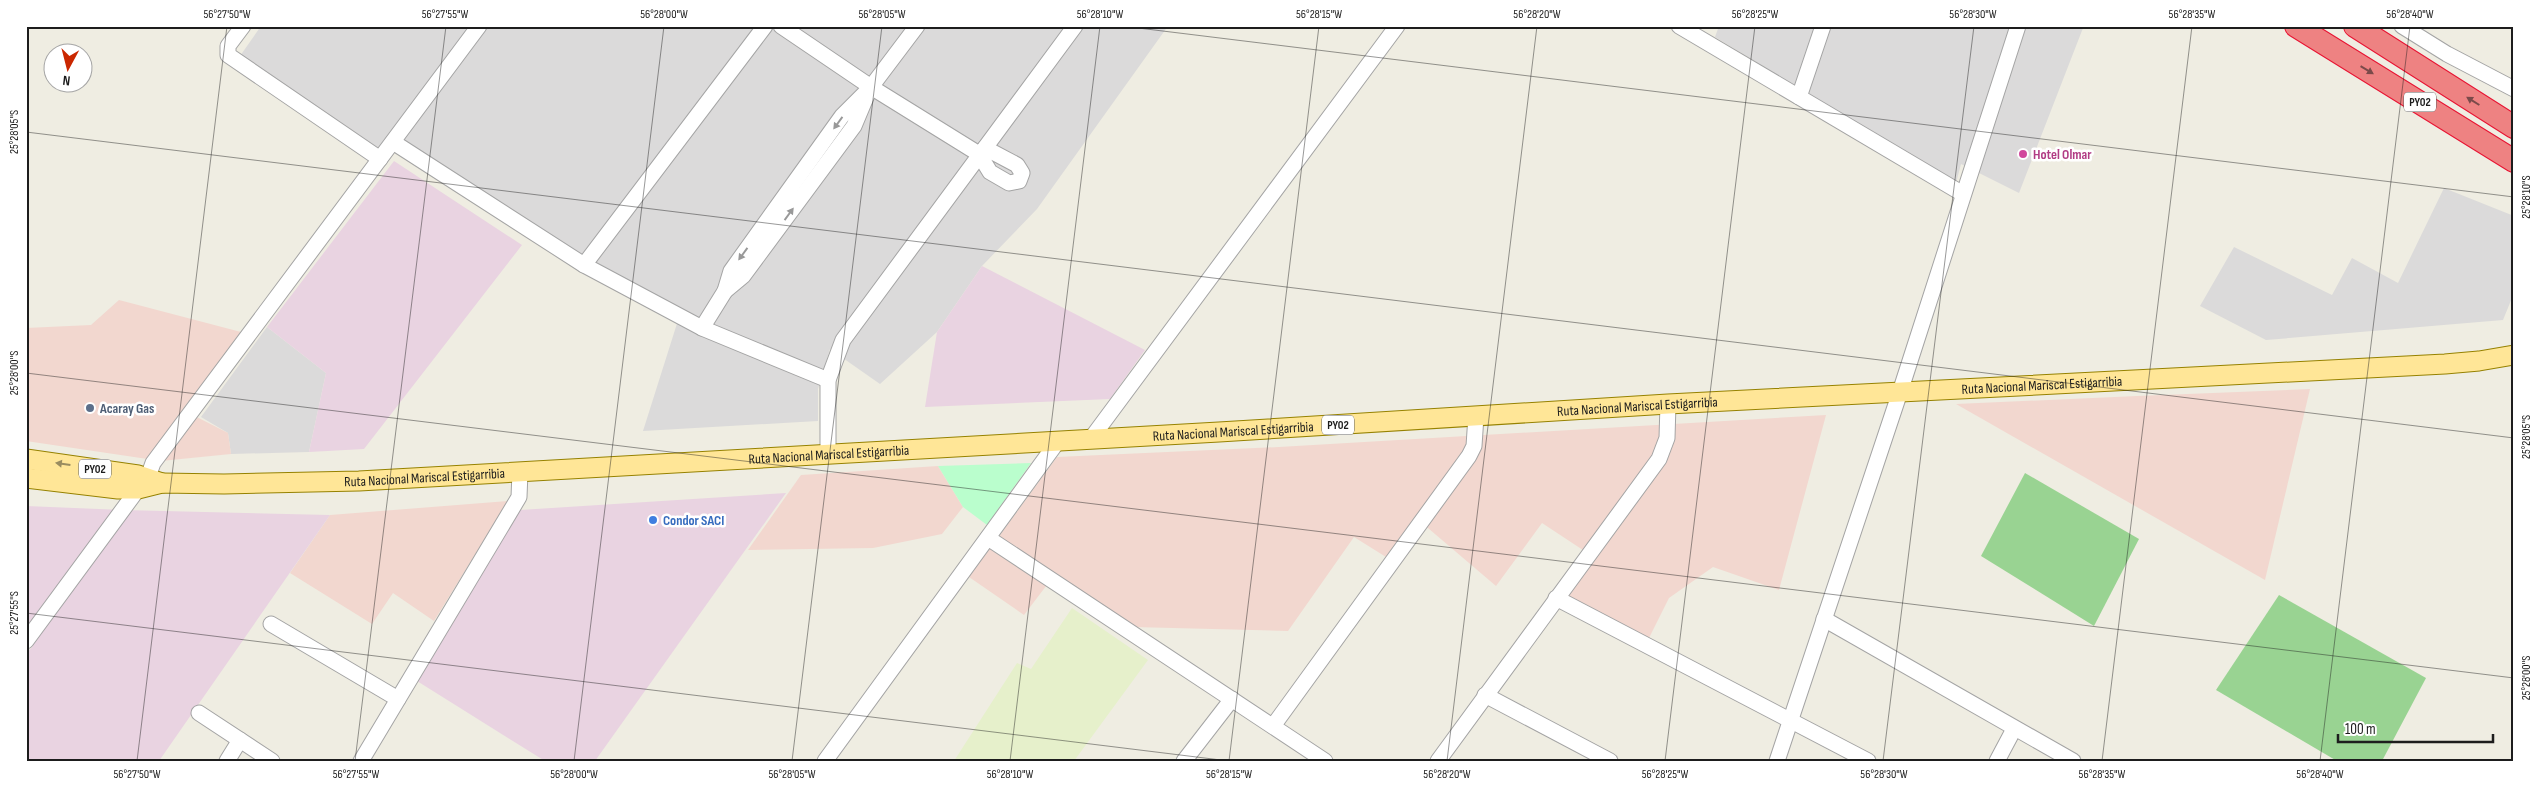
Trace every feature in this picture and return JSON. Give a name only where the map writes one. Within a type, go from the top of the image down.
[{"type":"highway","name":"PY02","points":[[2296,26],[2514,161]]},
{"type":"highway","name":"PY02","points":[[2355,26],[2514,127]]},
{"type":"main road","name":"Ruta Nacional Mariscal Estigarribia","points":[[26,459],[149,483],[224,484],[359,481],[1090,440],[1668,404],[2445,364],[2514,355]]},
{"type":"main road","name":"Ruta Nacional Mariscal Estigarribia","points":[[26,478],[118,489],[149,483]]},
{"type":"street","points":[[242,26],[228,46],[228,55],[380,159]]},
{"type":"street","points":[[584,265],[765,26]]},
{"type":"street","points":[[781,26],[871,87],[982,151]]},
{"type":"street","points":[[702,328],[725,291],[743,276],[854,126],[871,87],[917,26]]},
{"type":"street","points":[[828,454],[828,380],[842,340],[1075,26]]},
{"type":"street","points":[[1090,440],[1397,26]]},
{"type":"street","points":[[1679,26],[1963,194]]},
{"type":"street","points":[[1799,97],[1823,26]]},
{"type":"street","points":[[1777,761],[1900,392],[2018,26]]},
{"type":"street","points":[[2402,26],[2447,54],[2514,89]]},
{"type":"street","points":[[26,641],[149,483],[153,463],[393,142],[473,28]]},
{"type":"street","points":[[393,142],[584,265],[702,328],[828,380]]},
{"type":"street","points":[[1438,761],[1659,459],[1667,438],[1668,404]]},
{"type":"street","points":[[1273,726],[1469,456],[1474,446],[1476,416]]},
{"type":"street","points":[[825,761],[1058,441]]},
{"type":"street","points":[[361,761],[519,497],[520,472]]},
{"type":"street","points":[[988,538],[1325,761]]},
{"type":"street","points":[[1556,598],[1791,719],[1868,761]]},
{"type":"street","points":[[1824,619],[2073,761]]},
{"type":"street","points":[[271,624],[398,699]]},
{"type":"street","points":[[1485,695],[1610,761]]},
{"type":"street","points":[[1184,761],[1232,699]]},
{"type":"street","points":[[199,713],[272,761]]},
{"type":"street","points":[[1997,761],[2014,729]]},
{"type":"street","points":[[227,761],[240,740]]},
{"type":"shaded area","points":[[261,26],[1168,26],[1037,209],[982,266],[937,332],[880,384],[830,349],[818,389],[818,421],[643,431],[680,314],[580,258],[391,133],[379,150],[240,56]]},
{"type":"shaded area","points":[[1719,26],[2080,26],[2083,28],[2019,193],[1961,164],[1956,183],[1715,37]]},
{"type":"shaded area","points":[[394,161],[522,245],[364,449],[309,452],[326,373],[267,327]]},
{"type":"shaded area","points":[[2444,188],[2514,216],[2514,293],[2503,320],[2266,340],[2200,306],[2234,247],[2332,295],[2352,258],[2398,283]]},
{"type":"shaded area","points":[[982,266],[1145,350],[1110,399],[925,407],[937,332]]},
{"type":"shaded area","points":[[119,300],[241,332],[185,411],[228,433],[231,454],[161,461],[26,441],[26,328],[91,325]]},
{"type":"shaded area","points":[[267,327],[326,373],[309,452],[231,454],[228,433],[201,417]]},
{"type":"shaded area","points":[[2310,389],[2265,580],[1956,404],[2137,396]]},
{"type":"shaded area","points":[[1826,415],[1779,590],[1713,567],[1669,598],[1648,640],[1563,596],[1592,556],[1542,523],[1496,586],[1415,517],[1386,557],[1354,537],[1288,631],[1133,627],[1056,573],[1024,615],[969,577],[1057,457],[1279,447]]},
{"type":"shaded area","points":[[938,466],[963,507],[942,534],[873,548],[748,550],[801,475]]},
{"type":"shaded area","points":[[786,493],[595,761],[545,761],[417,681],[520,510]]},
{"type":"shaded area","points":[[508,501],[434,621],[393,593],[372,624],[290,573],[330,515]]},
{"type":"shaded area","points":[[26,506],[330,515],[159,761],[26,761],[26,654],[33,646],[26,641]]},
{"type":"green space","points":[[1031,463],[987,525],[963,507],[938,466]]},
{"type":"green space","points":[[2025,473],[2139,539],[2094,626],[1981,556]]},
{"type":"green space","points":[[2279,595],[2426,678],[2382,761],[2337,761],[2216,690]]},
{"type":"green space","points":[[1072,608],[1148,660],[1074,761],[954,761],[1017,663],[1031,669]]},
{"type":"place","name":"Hotel Olmar","points":[[2023,154]]},
{"type":"place","name":"Acaray Gas","points":[[90,408]]},
{"type":"place","name":"Condor SACI","points":[[653,520]]}]
